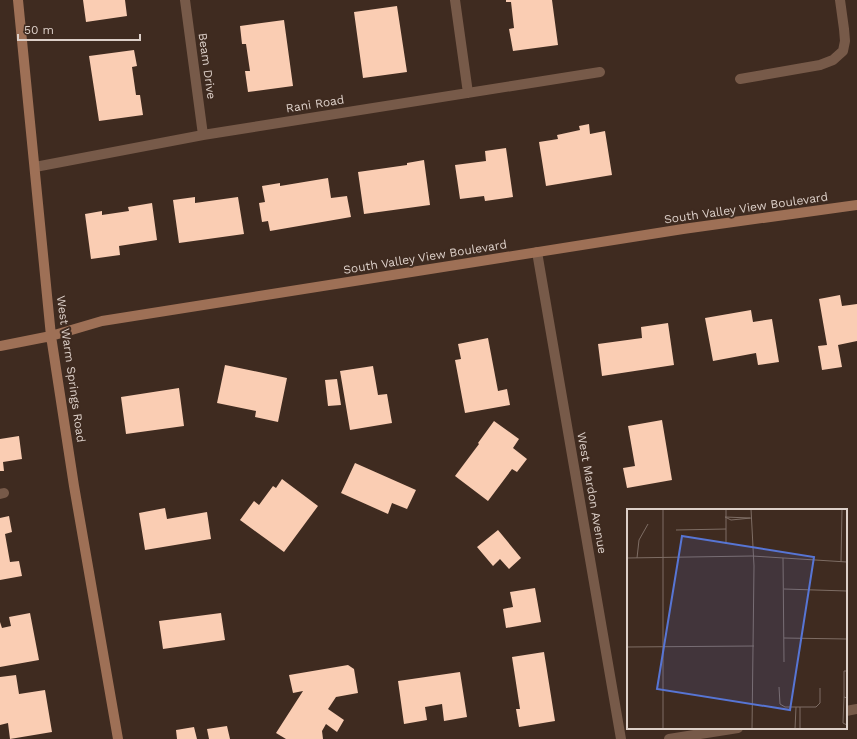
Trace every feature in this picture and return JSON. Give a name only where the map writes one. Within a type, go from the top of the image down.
[{"type":"main road","name":"West Warm Springs Road","points":[[18,0],[52,336],[74,486],[118,739]]},
{"type":"main road","name":"South Valley View Boulevard","points":[[0,346],[52,336],[102,321],[684,229],[857,205]]},
{"type":"street","name":"Beam Drive","points":[[185,0],[203,135]]},
{"type":"street","points":[[455,0],[468,93]]},
{"type":"street","points":[[740,79],[820,65],[833,60],[842,51],[845,41],[840,0]]},
{"type":"street","name":"Rani Road","points":[[35,167],[203,135],[600,72]]},
{"type":"street","name":"West Mardon Avenue","points":[[538,252],[621,739]]},
{"type":"street","points":[[847,711],[857,709]]},
{"type":"street","points":[[668,739],[732,729]]},
{"type":"building","points":[[83,0],[125,0],[127,16],[86,22]]},
{"type":"building","points":[[506,0],[552,0],[558,45],[513,51],[509,29],[514,28],[511,2],[506,2]]},
{"type":"building","points":[[397,6],[407,72],[363,78],[354,12]]},
{"type":"building","points":[[284,20],[293,86],[248,92],[245,71],[250,71],[246,44],[242,44],[240,26]]},
{"type":"building","points":[[134,50],[137,66],[132,67],[136,95],[140,95],[143,115],[99,121],[89,56]]},
{"type":"building","points":[[589,124],[590,134],[605,131],[612,175],[546,186],[539,142],[558,139],[557,135],[580,130],[579,126]]},
{"type":"building","points":[[506,148],[513,197],[485,201],[484,196],[460,199],[455,165],[486,161],[485,151]]},
{"type":"building","points":[[424,160],[430,205],[364,214],[358,172],[407,165],[407,163]]},
{"type":"building","points":[[328,178],[331,198],[347,196],[351,217],[270,231],[268,221],[262,222],[259,203],[265,202],[262,186],[280,183],[280,186]]},
{"type":"building","points":[[195,197],[195,203],[238,197],[244,234],[179,243],[173,200]]},
{"type":"building","points":[[152,203],[157,240],[119,246],[120,255],[91,259],[85,214],[102,211],[102,215],[129,211],[128,207]]},
{"type":"building","points":[[840,295],[842,306],[857,304],[857,341],[838,345],[842,367],[822,370],[818,346],[827,345],[819,299]]},
{"type":"building","points":[[751,310],[753,322],[772,319],[779,362],[758,365],[756,353],[713,361],[705,318]]},
{"type":"building","points":[[668,323],[674,365],[602,376],[598,344],[642,338],[641,327]]},
{"type":"building","points":[[488,338],[498,391],[507,389],[510,405],[465,413],[455,360],[461,359],[458,344]]},
{"type":"building","points":[[225,365],[287,378],[278,422],[255,417],[256,411],[217,403]]},
{"type":"building","points":[[373,366],[378,395],[387,394],[392,423],[350,430],[340,371]]},
{"type":"building","points":[[337,379],[341,405],[328,406],[325,380]]},
{"type":"building","points":[[179,388],[184,426],[126,434],[121,397]]},
{"type":"building","points":[[662,420],[672,480],[627,488],[623,468],[635,466],[628,426]]},
{"type":"building","points":[[494,421],[519,439],[513,448],[527,459],[517,472],[512,469],[488,501],[455,476]]},
{"type":"building","points":[[19,436],[22,459],[3,462],[4,471],[0,471],[0,439]]},
{"type":"building","points":[[355,463],[416,490],[407,509],[392,503],[388,514],[341,493]]},
{"type":"building","points":[[282,479],[318,506],[284,552],[240,520],[254,501],[259,505],[273,486],[276,488]]},
{"type":"building","points":[[165,508],[167,519],[207,512],[211,539],[145,550],[139,513]]},
{"type":"building","points":[[9,516],[12,532],[5,534],[10,562],[19,561],[22,576],[0,580],[0,518]]},
{"type":"building","points":[[498,530],[521,558],[509,569],[500,559],[493,566],[477,547]]},
{"type":"building","points":[[535,588],[541,622],[506,628],[503,609],[513,607],[510,592]]},
{"type":"building","points":[[30,613],[39,660],[0,667],[0,622],[2,628],[11,626],[9,617]]},
{"type":"building","points":[[221,613],[225,640],[163,649],[159,621]]},
{"type":"building","points":[[544,652],[555,721],[519,727],[516,709],[520,709],[512,657]]},
{"type":"building","points":[[348,665],[354,669],[358,693],[336,697],[328,709],[344,720],[337,732],[326,724],[322,731],[323,739],[286,739],[276,733],[303,691],[293,693],[289,675]]},
{"type":"building","points":[[460,672],[467,717],[444,721],[442,704],[425,707],[427,720],[404,724],[398,681]]},
{"type":"building","points":[[16,675],[19,694],[45,690],[52,732],[10,739],[8,723],[0,725],[0,677]]},
{"type":"building","points":[[227,726],[230,739],[209,739],[207,729]]},
{"type":"building","points":[[194,727],[197,739],[177,739],[176,730]]}]
